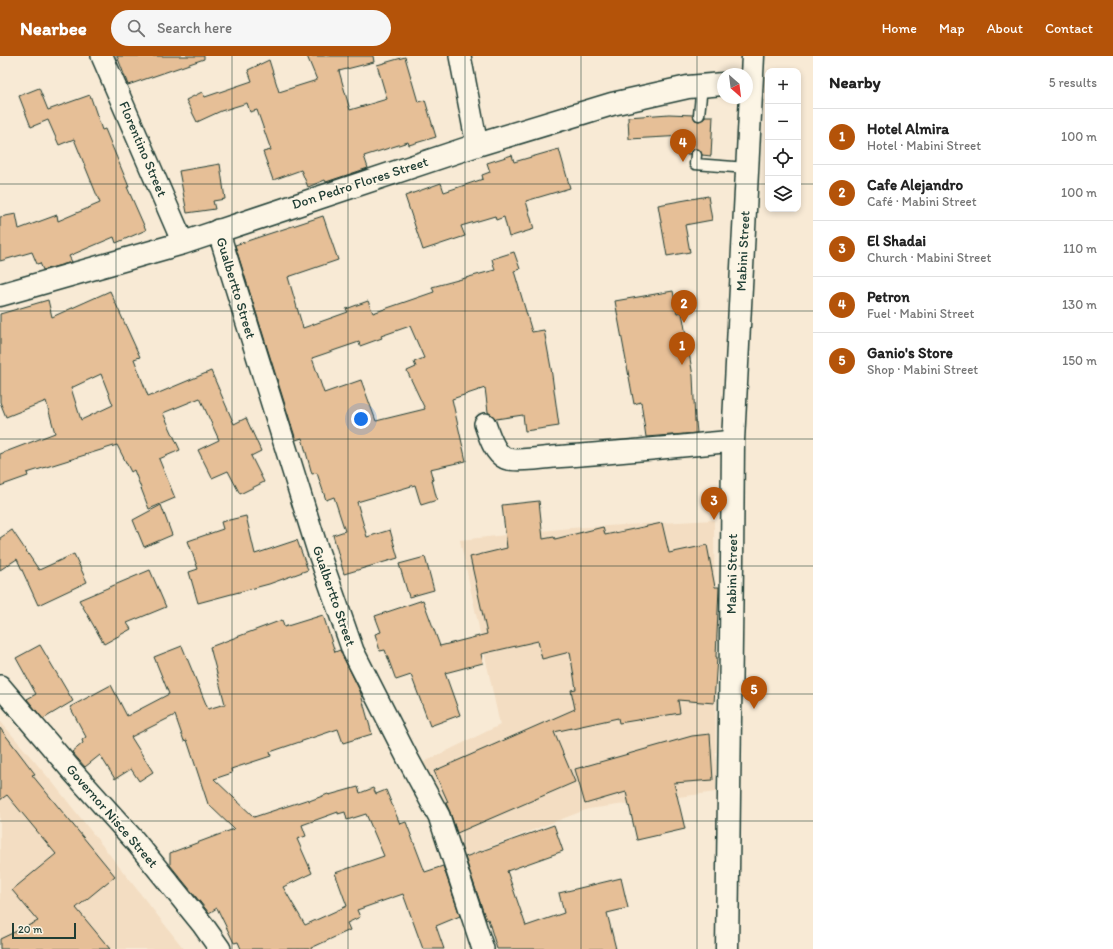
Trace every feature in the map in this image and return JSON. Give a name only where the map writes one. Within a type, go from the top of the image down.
[{"type":"main road","name":"Mabini Street","points":[[752,68],[753,56]]},
{"type":"main road","name":"Don Pedro Flores Street","points":[[0,295],[183,243],[477,144],[612,104],[688,87],[717,85]]},
{"type":"main road","name":"Mabini Street","points":[[727,949],[733,441],[749,104]]},
{"type":"street","name":"Florentino Street","points":[[102,56],[183,243]]},
{"type":"street","points":[[460,56],[477,144]]},
{"type":"street","name":"Gualbertto Street","points":[[218,230],[317,548],[353,651],[439,816],[483,949]]},
{"type":"street","points":[[485,424],[497,451],[508,459],[593,455],[733,441]]},
{"type":"street","name":"Governor Nisce Street","points":[[0,686],[73,772],[136,841],[203,925],[220,949]]},
{"type":"lane","points":[[700,115],[702,86]]},
{"type":"lane","points":[[696,155],[695,164],[747,168]]},
{"type":"shaded area","points":[[714,520],[716,792],[588,809],[455,860],[418,765],[500,725],[460,540],[570,528]]},
{"type":"shaded area","points":[[0,721],[53,783],[184,949],[0,949]]},
{"type":"building","points":[[117,56],[204,56],[204,59],[128,85]]},
{"type":"building","points":[[307,56],[373,56],[374,62],[339,71],[350,110],[387,99],[377,65],[405,57],[418,102],[425,100],[436,137],[409,145],[408,142],[364,156],[368,168],[326,182],[325,180],[308,187],[301,170],[273,180],[263,152],[271,150],[257,110],[250,112],[247,103],[221,111],[197,122],[186,100],[202,92],[205,97],[252,81],[248,70],[269,60],[279,92],[317,80]]},
{"type":"building","points":[[39,88],[48,110],[90,95],[102,130],[105,129],[129,187],[127,187],[146,230],[116,243],[114,237],[69,256],[72,262],[43,270],[40,263],[37,264],[32,252],[0,261],[0,217],[16,214],[19,229],[57,215],[58,221],[100,203],[74,139],[59,145],[48,120],[31,127],[19,96]]},
{"type":"building","points":[[669,114],[693,115],[695,120],[699,121],[704,119],[705,116],[713,116],[711,156],[702,155],[700,150],[696,149],[691,151],[690,154],[683,154],[684,136],[629,139],[628,117]]},
{"type":"building","points":[[559,149],[570,188],[526,201],[534,229],[509,237],[504,217],[496,220],[495,216],[461,226],[465,236],[423,250],[405,196],[441,183],[444,192],[483,179],[482,175],[490,172],[487,163],[512,155],[514,162]]},
{"type":"building","points":[[220,164],[225,199],[213,201],[215,209],[187,213],[179,171]]},
{"type":"building","points":[[708,196],[712,220],[685,225],[690,252],[667,256],[658,205]]},
{"type":"building","points":[[323,216],[338,260],[288,277],[303,328],[348,312],[346,309],[368,301],[373,313],[434,292],[432,287],[495,270],[492,259],[514,252],[520,269],[514,271],[532,332],[544,330],[559,426],[525,431],[523,415],[496,419],[488,412],[485,388],[452,399],[466,461],[430,469],[437,500],[421,505],[415,485],[357,502],[367,537],[390,530],[398,558],[344,574],[333,535],[345,531],[334,497],[326,500],[317,473],[312,474],[302,438],[296,440],[235,245]],"holes":[[[410,326],[424,358],[414,362],[416,367],[407,371],[425,409],[376,421],[361,380],[324,393],[312,358],[359,342],[360,346],[382,338],[381,336]]]},
{"type":"building","points":[[110,291],[140,357],[134,359],[148,396],[154,395],[211,371],[234,424],[246,418],[261,451],[251,456],[264,482],[240,494],[228,471],[212,478],[198,450],[219,440],[200,398],[163,413],[180,450],[159,459],[175,498],[149,509],[134,470],[131,472],[117,445],[27,473],[28,476],[0,486],[0,454],[55,433],[46,401],[6,417],[0,402],[0,314],[48,300],[52,317]],"holes":[[[101,374],[113,405],[81,420],[71,388]]]},
{"type":"building","points":[[673,291],[677,313],[682,312],[693,376],[695,422],[697,433],[646,437],[641,402],[634,404],[615,301]]},
{"type":"building","points":[[539,501],[543,539],[554,537],[555,539],[603,527],[605,535],[662,523],[669,553],[707,545],[715,587],[719,587],[714,703],[678,700],[680,713],[619,723],[618,718],[554,732],[575,782],[457,833],[446,803],[448,802],[434,771],[575,709],[571,690],[576,689],[570,652],[542,659],[538,641],[481,654],[483,663],[445,673],[460,715],[430,726],[411,675],[396,680],[385,650],[380,651],[375,634],[381,632],[375,616],[423,600],[440,646],[487,634],[470,557],[507,548],[502,505]]},
{"type":"building","points":[[161,505],[172,535],[144,547],[133,520]]},
{"type":"building","points":[[246,516],[255,554],[297,540],[308,570],[269,584],[198,603],[189,572],[198,569],[188,541],[223,529],[221,522]]},
{"type":"building","points":[[12,530],[39,570],[74,554],[87,582],[38,605],[17,559],[0,570],[0,538]]},
{"type":"building","points":[[425,557],[434,590],[409,597],[399,564]]},
{"type":"building","points":[[150,570],[166,607],[127,623],[131,629],[104,644],[79,600]]},
{"type":"building","points":[[323,615],[335,652],[340,650],[360,691],[372,734],[343,743],[338,729],[270,752],[271,756],[231,769],[232,773],[214,779],[254,817],[309,799],[309,801],[328,794],[329,795],[358,787],[360,793],[373,788],[376,794],[386,790],[400,824],[406,822],[425,872],[443,866],[460,916],[436,926],[444,949],[423,949],[403,894],[357,910],[360,917],[347,923],[350,930],[309,949],[241,949],[238,942],[234,943],[217,908],[209,913],[170,865],[170,853],[234,829],[208,804],[187,740],[184,741],[175,715],[131,737],[153,772],[139,781],[131,769],[115,779],[100,755],[85,767],[72,752],[83,743],[82,740],[86,737],[70,707],[111,685],[127,716],[169,694],[154,657],[182,646],[208,709],[225,704],[210,647],[282,620],[284,627]],"holes":[[[338,812],[338,814],[345,812],[347,820],[366,814],[384,856],[335,873],[347,906],[305,925],[283,887],[312,873],[297,839],[306,836],[302,825]]]},
{"type":"building","points":[[40,645],[73,701],[43,719],[27,699],[36,694],[16,658]]},
{"type":"building","points":[[0,728],[35,774],[32,775],[115,876],[76,908],[110,949],[0,949],[0,939],[38,921],[12,890],[56,854],[7,795],[0,800]]},
{"type":"building","points":[[710,734],[713,780],[674,783],[685,829],[637,840],[626,792],[585,804],[575,769],[692,736]]},
{"type":"building","points":[[554,825],[563,851],[507,871],[526,926],[564,913],[559,893],[621,878],[628,908],[607,913],[616,949],[497,949],[488,919],[486,920],[465,857]]},
{"type":"place","name":"Petron","points":[[683,162]]},
{"type":"place","name":"Cafe Alejandro","points":[[684,323]]},
{"type":"place","name":"Hotel Almira","points":[[682,365]]},
{"type":"place","name":"El Shadai","points":[[714,520]]},
{"type":"place","name":"Ganio's Store","points":[[754,709]]}]
